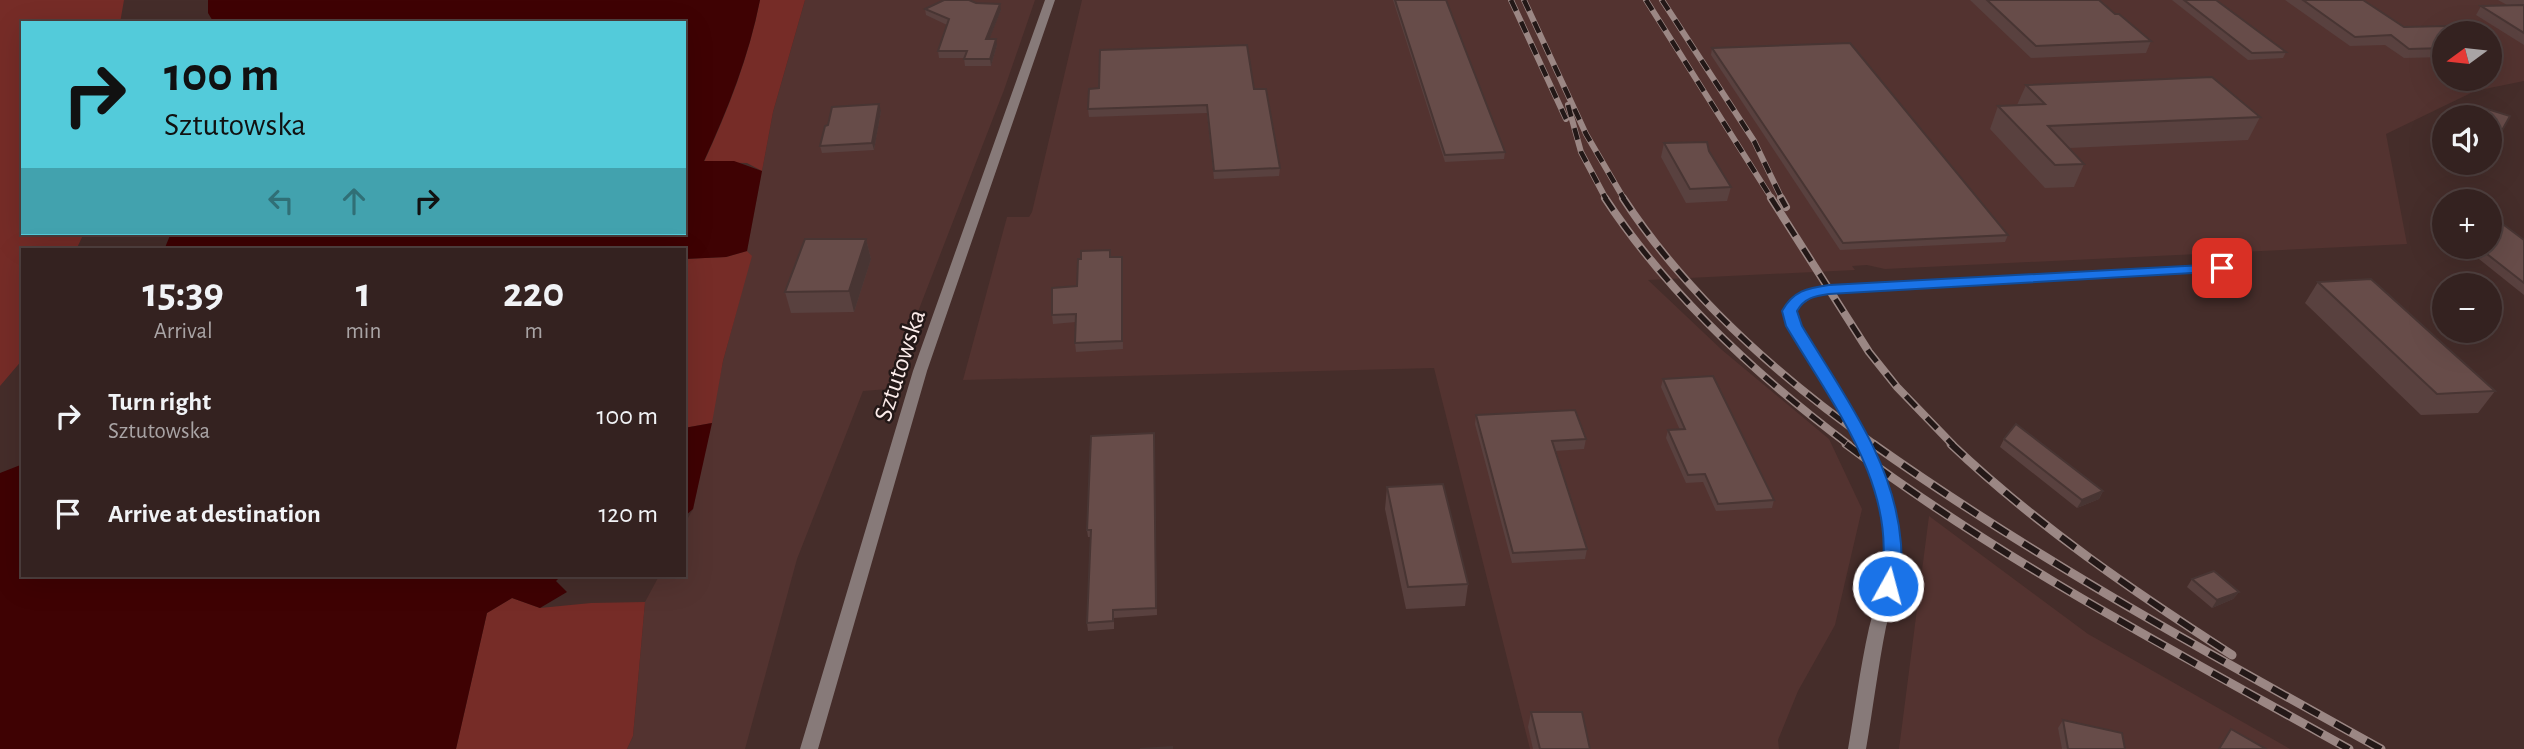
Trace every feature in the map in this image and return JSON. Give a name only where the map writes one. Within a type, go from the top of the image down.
[{"type":"street","name":"Sztutowska","points":[[808,749],[920,371],[1050,0]]},
{"type":"street","points":[[1857,749],[1878,628],[1894,566],[1890,516],[1872,462],[1858,433],[1794,326],[1789,311],[1796,300],[1810,292],[1829,289],[2222,268]]},
{"type":"shaded area","points":[[0,0],[124,0],[120,21],[21,21],[21,235],[83,235],[77,248],[21,248],[21,361],[0,386]]},
{"type":"shaded area","points":[[208,0],[760,0],[737,82],[704,161],[734,161],[762,171],[747,251],[726,257],[686,259],[686,248],[165,248],[170,235],[686,235],[686,21],[213,21],[208,13]]},
{"type":"shaded area","points":[[760,0],[805,0],[773,112],[762,171],[747,163],[704,162],[737,83]]},
{"type":"shaded area","points":[[805,0],[1035,0],[1004,90],[888,389],[863,391],[797,559],[745,749],[627,749],[633,736],[645,602],[658,577],[686,577],[686,521],[693,509],[723,361],[751,256],[747,251],[773,112]]},
{"type":"shaded area","points":[[1082,0],[2524,0],[2524,81],[2502,85],[2502,21],[2432,21],[2432,91],[2475,91],[2446,105],[2432,105],[2432,112],[2386,134],[2407,244],[1885,269],[1867,265],[1852,266],[1855,270],[1648,280],[1722,350],[1829,439],[1862,509],[1835,625],[1798,691],[1778,740],[1779,749],[1530,749],[1434,368],[963,380],[1007,217],[1029,217]]},
{"type":"shaded area","points":[[747,251],[752,256],[723,361],[712,423],[686,428],[686,259],[726,257]]},
{"type":"shaded area","points":[[712,423],[693,509],[686,515],[686,428]]},
{"type":"shaded area","points":[[21,465],[21,577],[560,577],[556,581],[567,592],[540,608],[512,598],[487,613],[456,749],[0,749],[0,473]]},
{"type":"shaded area","points":[[1929,516],[2088,634],[2290,749],[1899,749]]},
{"type":"shaded area","points":[[512,598],[540,608],[645,602],[633,736],[627,749],[456,749],[487,613]]},
{"type":"building","points":[[944,0],[1000,4],[986,39],[996,39],[990,59],[964,59],[967,51],[938,51],[949,19],[925,9]]},
{"type":"building","points":[[1395,0],[1446,0],[1505,152],[1445,155]]},
{"type":"building","points":[[1987,0],[2099,0],[2151,41],[2036,46]]},
{"type":"building","points":[[2184,0],[2216,0],[2286,52],[2252,53]]},
{"type":"building","points":[[2303,0],[2363,0],[2404,27],[2432,26],[2432,48],[2409,49],[2391,35],[2355,37]]},
{"type":"building","points":[[2524,5],[2524,33],[2481,6]]},
{"type":"building","points":[[1850,43],[2008,235],[1843,243],[1712,48]]},
{"type":"building","points":[[1247,45],[1254,89],[1266,89],[1280,168],[1214,171],[1207,105],[1088,109],[1089,89],[1099,88],[1100,50]]},
{"type":"building","points":[[2212,77],[2260,117],[2048,126],[2084,164],[2055,165],[1998,106],[2045,104],[2026,85]]},
{"type":"building","points":[[879,104],[872,143],[820,146],[832,107]]},
{"type":"building","points":[[2502,114],[2510,116],[2502,130]]},
{"type":"building","points":[[1707,142],[1709,151],[1731,187],[1690,189],[1664,143]]},
{"type":"building","points":[[2502,224],[2524,240],[2524,283],[2493,259],[2502,259]]},
{"type":"building","points":[[805,239],[866,239],[849,291],[785,292]]},
{"type":"building","points":[[1110,250],[1110,257],[1122,257],[1122,341],[1075,343],[1076,314],[1052,315],[1052,288],[1077,286],[1081,251]]},
{"type":"building","points":[[2371,279],[2432,334],[2432,343],[2442,343],[2495,391],[2437,394],[2318,282]]},
{"type":"building","points":[[1713,376],[1774,500],[1718,504],[1705,474],[1688,475],[1668,430],[1685,429],[1663,379]]},
{"type":"building","points":[[1575,410],[1586,439],[1552,441],[1587,549],[1513,553],[1476,415]]},
{"type":"building","points":[[2016,424],[2103,491],[2082,500],[2004,439]]},
{"type":"building","points":[[1154,433],[1156,608],[1113,610],[1113,621],[1087,623],[1091,436]]},
{"type":"building","points":[[1443,484],[1468,584],[1408,587],[1387,487]]},
{"type":"building","points":[[2214,571],[2239,592],[2217,600],[2192,579]]},
{"type":"building","points":[[1531,712],[1582,712],[1590,749],[1540,749]]},
{"type":"building","points":[[2063,720],[2122,733],[2125,749],[2068,749]]},
{"type":"building","points":[[2231,729],[2266,749],[2219,749]]},
{"type":"building","points":[[1172,747],[1172,749],[1140,749]]},
{"type":"railway","points":[[1511,0],[1566,119]]},
{"type":"railway","points":[[1524,0],[1586,134],[1624,199]]},
{"type":"railway","points":[[1646,0],[1772,199]]},
{"type":"railway","points":[[1662,0],[1754,141],[1782,199]]},
{"type":"railway","points":[[1568,105],[1581,152],[1606,199]]},
{"type":"railway","points":[[1605,198],[1657,267],[1716,332],[1781,391],[1849,445]]},
{"type":"railway","points":[[1623,198],[1676,269],[1737,333],[1805,392],[1875,445]]},
{"type":"railway","points":[[1771,198],[1869,352],[1897,387],[1953,445]]},
{"type":"railway","points":[[1781,198],[1786,207]]},
{"type":"railway","points":[[1846,444],[1906,487],[2029,567],[2349,749]]},
{"type":"railway","points":[[1873,444],[2059,565],[2381,749]]},
{"type":"railway","points":[[1951,444],[1983,474],[2086,556],[2232,655]]},
{"type":"route","points":[[1888,586],[1894,566],[1890,516],[1872,462],[1858,433],[1794,326],[1789,311],[1796,300],[1810,292],[1829,289],[2222,268]]}]
